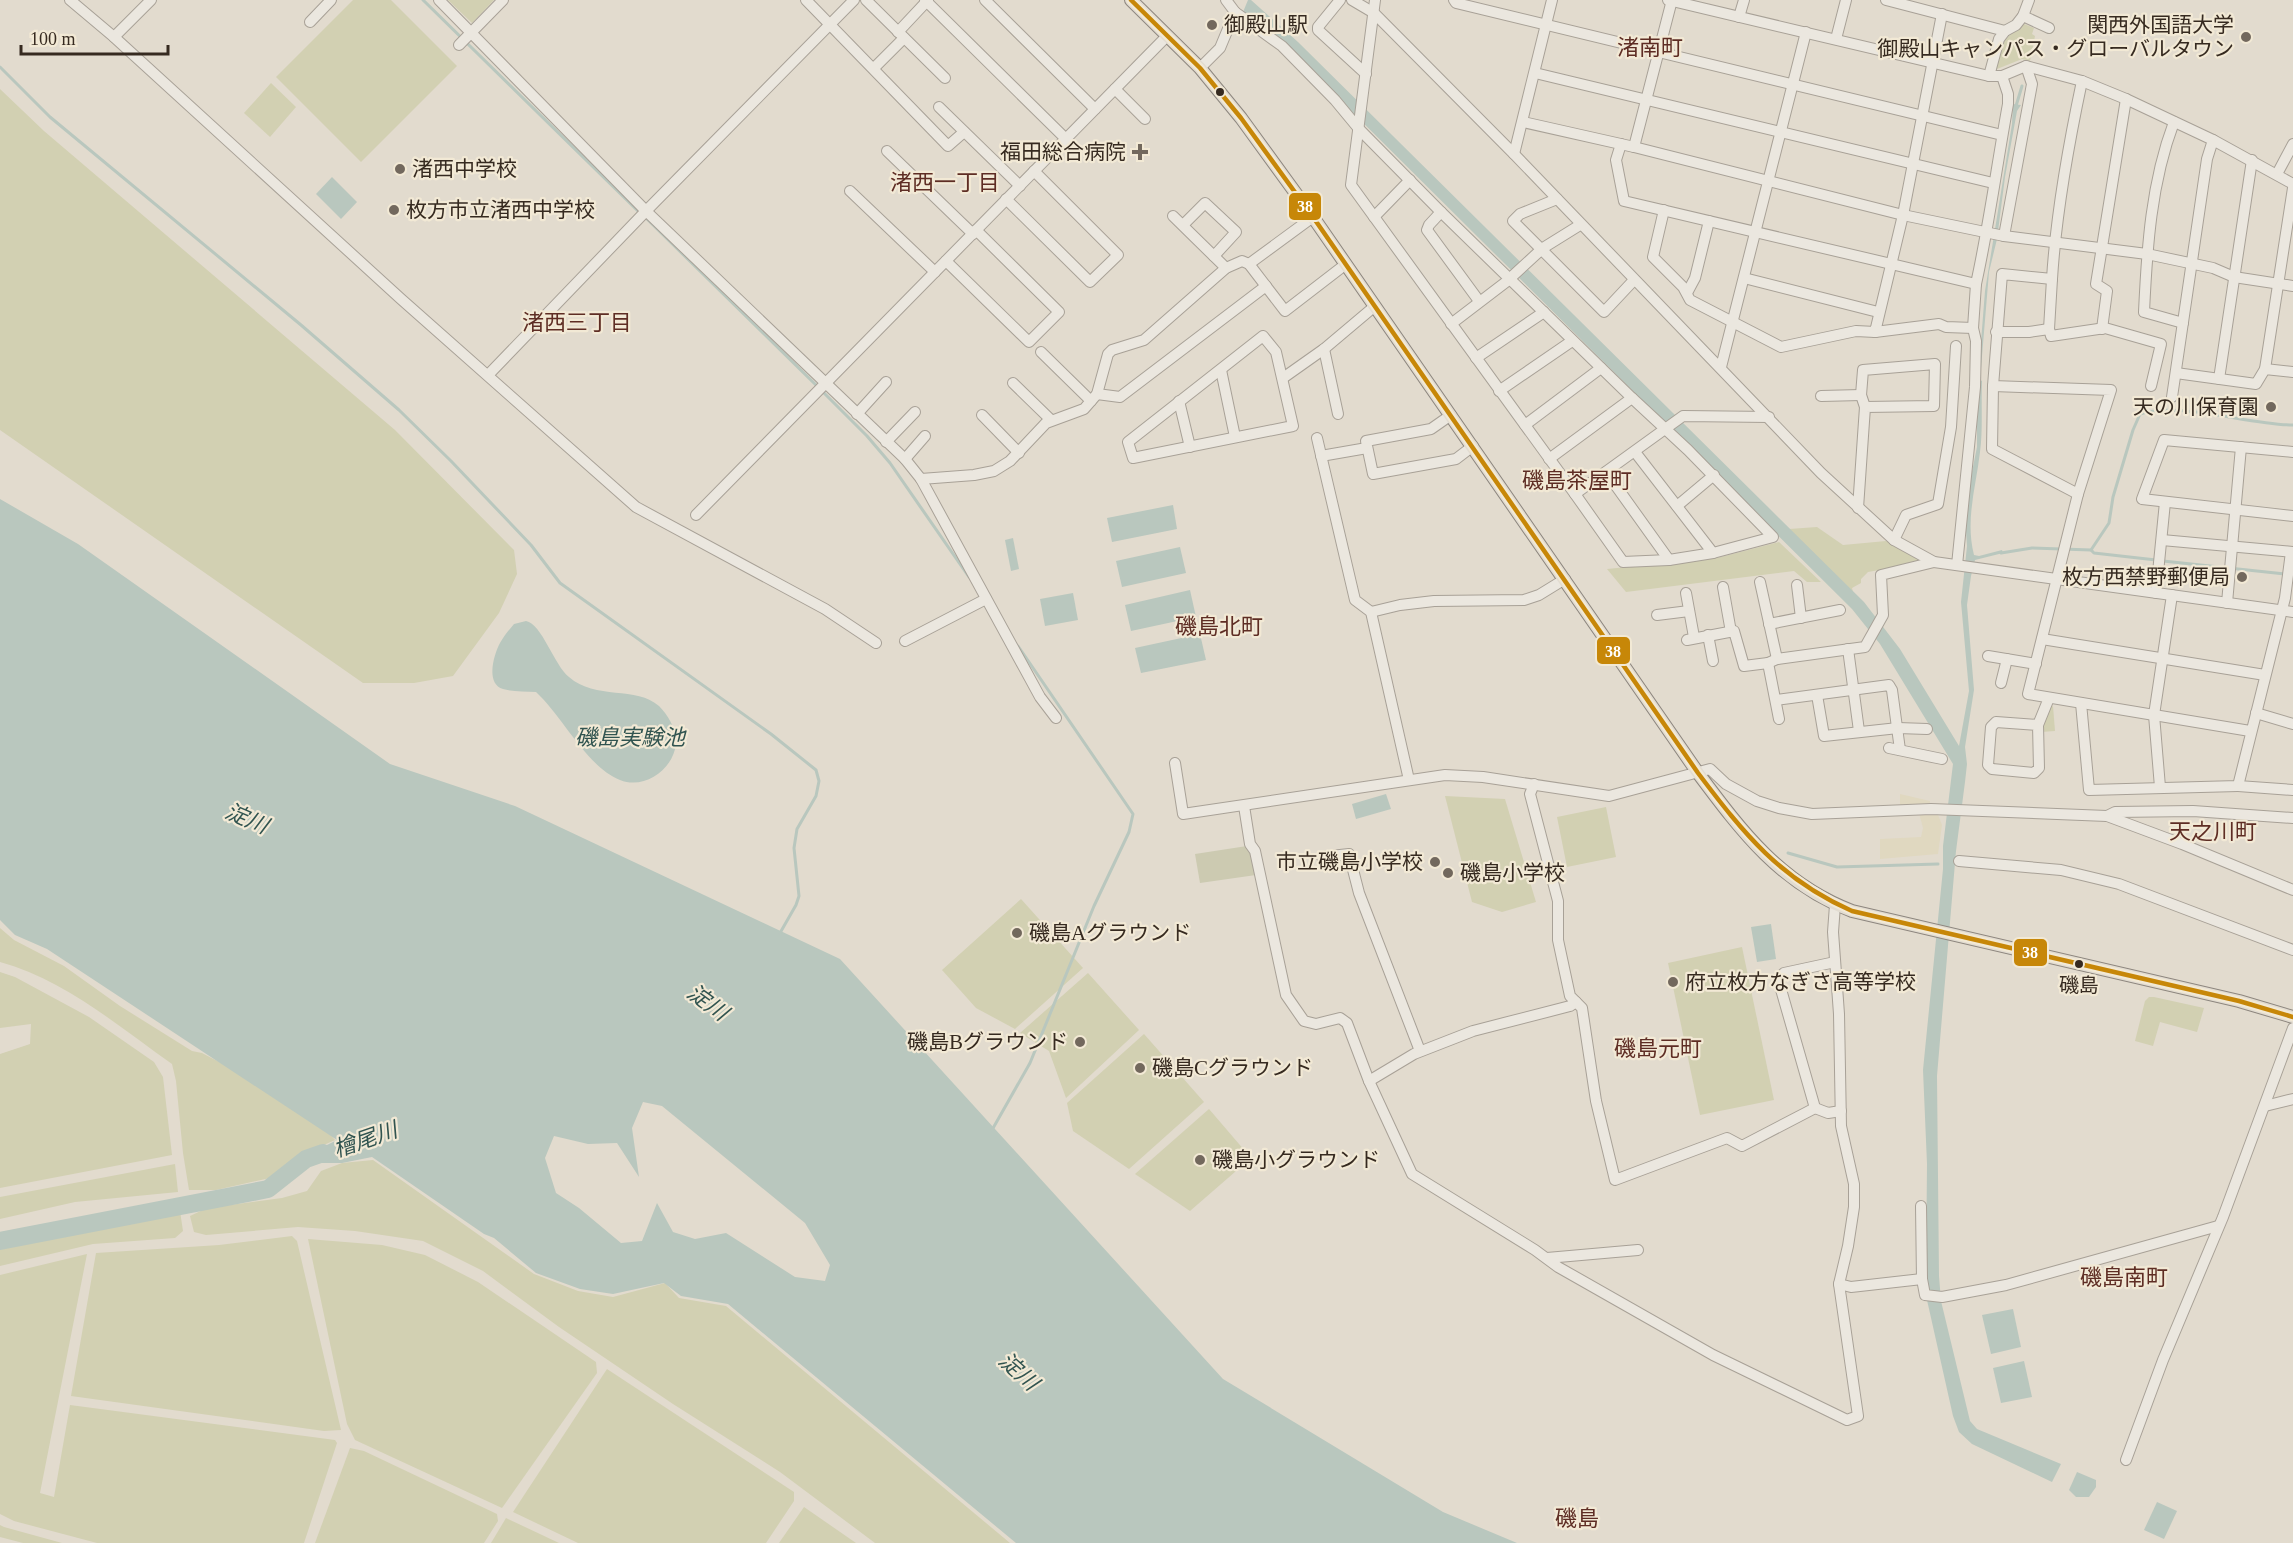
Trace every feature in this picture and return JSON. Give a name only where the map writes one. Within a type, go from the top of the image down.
[{"type":"main road","points":[[1131,0],[1200,68],[1241,118],[1346,264],[1698,773],[1737,826],[1784,872],[1835,905],[1852,911],[2240,1001],[2293,1017]]},
{"type":"street","points":[[70,0],[114,37],[401,299],[636,507],[825,609],[876,643]]},
{"type":"street","points":[[114,37],[151,0]]},
{"type":"street","points":[[310,22],[332,0]]},
{"type":"street","points":[[439,0],[646,211],[905,459],[921,479],[1040,698],[1056,718]]},
{"type":"street","points":[[459,45],[503,0]]},
{"type":"street","points":[[806,0],[948,146],[964,132]]},
{"type":"street","points":[[490,373],[854,0]]},
{"type":"street","points":[[866,0],[945,78]]},
{"type":"street","points":[[985,0],[1095,109]]},
{"type":"street","points":[[1226,0],[1235,12],[1282,46],[1359,125],[1441,212],[1714,475],[1773,537],[1713,553],[1669,560],[1623,562],[1351,185],[1359,125],[1362,103],[1365,74],[1374,13],[1375,0]]},
{"type":"street","points":[[1200,68],[1220,48],[1240,0]]},
{"type":"street","points":[[1340,0],[1318,30],[1365,74]]},
{"type":"street","points":[[1352,0],[1374,13],[1514,153],[1821,473],[1894,540],[1934,562]]},
{"type":"street","points":[[1454,0],[1456,3],[2002,135]]},
{"type":"street","points":[[1514,153],[1552,0]]},
{"type":"street","points":[[1634,147],[1670,0],[1989,76],[2002,76],[2026,66],[2082,81],[2126,99],[2252,160],[2293,186],[2265,369],[2256,384],[2176,373]]},
{"type":"street","points":[[1739,16],[1744,0]]},
{"type":"street","points":[[1836,39],[1846,0]]},
{"type":"street","points":[[1886,0],[2005,31]]},
{"type":"street","points":[[1989,76],[1999,39],[2023,16],[2029,0]]},
{"type":"street","points":[[874,68],[927,1],[1066,139]]},
{"type":"street","points":[[1875,332],[1903,215],[1942,14]]},
{"type":"street","points":[[2023,16],[2049,28]]},
{"type":"street","points":[[1721,367],[1806,32]]},
{"type":"street","points":[[696,515],[1167,36]]},
{"type":"street","points":[[2004,236],[2032,84],[2026,66]]},
{"type":"street","points":[[1535,73],[1993,183]]},
{"type":"street","points":[[1957,565],[1974,397],[1976,341],[1973,328],[1976,284],[1988,232],[1993,183],[2008,94],[2002,76]]},
{"type":"street","points":[[2082,81],[2067,152],[2054,241],[2049,329],[2051,336],[2102,329],[2161,344],[2151,386]]},
{"type":"street","points":[[1114,89],[1145,119]]},
{"type":"street","points":[[2102,329],[2107,291],[2096,284],[2126,99]]},
{"type":"street","points":[[939,107],[1020,186]]},
{"type":"street","points":[[1523,122],[1634,147],[1903,215],[2004,236],[2147,254],[2213,268],[2234,277],[2293,286]]},
{"type":"street","points":[[2174,122],[2163,151],[2149,226],[2144,312],[2183,323]]},
{"type":"street","points":[[2172,397],[2207,159],[2213,140]]},
{"type":"street","points":[[1621,144],[1616,160],[1624,201],[1976,284]]},
{"type":"street","points":[[2277,174],[2293,144]]},
{"type":"street","points":[[887,151],[1059,312],[1029,342],[946,261]]},
{"type":"street","points":[[2219,379],[2252,160]]},
{"type":"street","points":[[1006,199],[1090,282],[1097,278],[1118,255],[1034,171]]},
{"type":"street","points":[[1374,217],[1410,180]]},
{"type":"street","points":[[850,191],[935,272]]},
{"type":"street","points":[[1557,200],[1520,214],[1513,221],[1541,250],[1591,292],[1604,312],[1634,280]]},
{"type":"street","points":[[1183,225],[1205,203],[1236,232],[1214,256]]},
{"type":"street","points":[[1664,210],[1653,257],[1687,293],[1690,300],[1781,347],[1856,331],[1875,332],[1938,324],[1946,327],[1973,328]]},
{"type":"street","points":[[1441,212],[1427,230],[1479,301]]},
{"type":"street","points":[[1173,216],[1226,268]]},
{"type":"street","points":[[1249,264],[1313,217]]},
{"type":"street","points":[[1687,293],[1695,278],[1709,220]]},
{"type":"street","points":[[1451,324],[1511,277],[1541,250],[1581,225]]},
{"type":"street","points":[[921,479],[994,471],[1019,453],[1046,423],[1084,409],[1094,397],[1108,354],[1112,350],[1144,340],[1226,268],[1242,261],[1249,264],[1285,310],[1346,264]]},
{"type":"street","points":[[2052,279],[2002,274],[1996,332],[1992,449],[2078,494]]},
{"type":"street","points":[[1744,278],[1878,312]]},
{"type":"street","points":[[1041,352],[1094,397],[1120,397],[1266,286]]},
{"type":"street","points":[[1283,378],[1324,349],[1375,306]]},
{"type":"street","points":[[1476,358],[1544,312]]},
{"type":"street","points":[[1996,332],[2029,332],[2049,329]]},
{"type":"street","points":[[1263,336],[1276,352],[1293,426],[1133,458],[1128,442],[1221,370],[1263,336]]},
{"type":"street","points":[[1499,391],[1572,340]]},
{"type":"street","points":[[1894,540],[1906,515],[1938,504],[1951,427],[1956,346]]},
{"type":"street","points":[[1324,349],[1338,414]]},
{"type":"street","points":[[1858,508],[1865,407],[1861,395],[1863,370],[1935,364],[1934,406],[1865,407]]},
{"type":"street","points":[[1525,425],[1601,368]]},
{"type":"street","points":[[2265,369],[2293,372]]},
{"type":"street","points":[[1221,370],[1235,438]]},
{"type":"street","points":[[857,414],[886,382]]},
{"type":"street","points":[[1013,383],[1051,420]]},
{"type":"street","points":[[1993,386],[2110,390],[2078,494],[2028,694],[2250,731]]},
{"type":"street","points":[[1821,396],[1861,395]]},
{"type":"street","points":[[1549,459],[1632,398]]},
{"type":"street","points":[[1179,401],[1190,447]]},
{"type":"street","points":[[886,442],[915,412]]},
{"type":"street","points":[[982,415],[1019,453]]},
{"type":"street","points":[[1451,416],[1431,429],[1366,441],[1373,474],[1456,459],[1473,447]]},
{"type":"street","points":[[1575,494],[1683,416],[1769,417]]},
{"type":"street","points":[[905,459],[925,436]]},
{"type":"street","points":[[1317,438],[1355,600],[1371,612],[1409,780]]},
{"type":"street","points":[[2293,452],[2164,440],[2142,499],[2293,516]]},
{"type":"street","points":[[2227,603],[2241,447]]},
{"type":"street","points":[[1321,456],[1367,448]]},
{"type":"street","points":[[1635,452],[1713,553]]},
{"type":"street","points":[[1606,472],[1669,560]]},
{"type":"street","points":[[1677,506],[1714,475]]},
{"type":"street","points":[[2156,593],[2165,502]]},
{"type":"street","points":[[2162,540],[2292,552],[2281,610],[2238,786]]},
{"type":"street","points":[[1686,593],[1691,638],[1734,631],[1744,666],[1865,647],[1883,615],[1881,575],[1934,562],[2293,612]]},
{"type":"street","points":[[1371,612],[1434,601],[1524,600],[1539,595],[1565,579]]},
{"type":"street","points":[[1760,582],[1769,624],[1779,719]]},
{"type":"street","points":[[1797,585],[1801,618]]},
{"type":"street","points":[[1723,587],[1731,632]]},
{"type":"street","points":[[2160,787],[2154,715],[2172,595]]},
{"type":"street","points":[[905,641],[986,599]]},
{"type":"street","points":[[1769,624],[1840,610]]},
{"type":"street","points":[[1657,615],[1689,611]]},
{"type":"street","points":[[1707,635],[1713,662]]},
{"type":"street","points":[[2042,639],[2265,675]]},
{"type":"street","points":[[1848,649],[1859,731]]},
{"type":"street","points":[[1988,656],[2036,664]]},
{"type":"street","points":[[2001,683],[2007,659]]},
{"type":"street","points":[[1776,700],[1889,685],[1892,690],[1898,728],[1894,749],[1942,759]]},
{"type":"street","points":[[1817,695],[1824,736],[1898,728],[1927,729]]},
{"type":"street","points":[[2038,725],[1996,722],[1991,727],[1988,765],[1992,769],[2034,773],[2039,768],[2038,725],[2049,698]]},
{"type":"street","points":[[2081,703],[2089,790],[2238,786],[2293,790]]},
{"type":"street","points":[[2256,713],[2293,724]]},
{"type":"street","points":[[1175,763],[1183,814],[1445,776],[1483,777],[1609,795],[1712,770],[1737,791],[1768,804],[1812,814],[1947,810],[2107,816],[2293,890]]},
{"type":"street","points":[[1534,784],[1530,794],[1558,901],[1557,940],[1570,996],[1582,1008],[1596,1101],[1615,1180],[1728,1138],[1742,1146],[1815,1108],[1828,1113],[1840,1111]]},
{"type":"street","points":[[1244,806],[1250,844],[1255,851],[1286,995],[1304,1021],[1316,1024],[1340,1018],[1347,1023],[1369,1081],[1412,1174],[1547,1258],[1713,1355],[1847,1420],[1858,1416],[1839,1284],[1854,1207],[1854,1184],[1844,1146],[1840,1111],[1839,1014],[1833,932],[1835,905]]},
{"type":"street","points":[[2107,816],[2115,812],[2193,811],[2293,818]]},
{"type":"street","points":[[1322,857],[1349,854],[1359,893],[1420,1051]]},
{"type":"street","points":[[1959,861],[2061,870],[2119,884],[2293,950]]},
{"type":"street","points":[[1815,1108],[1778,979],[1784,973],[1835,962]]},
{"type":"street","points":[[1369,1081],[1420,1051],[1473,1031],[1570,1006],[1576,1002]]},
{"type":"street","points":[[2126,1460],[2163,1360],[2265,1106],[2293,1028]]},
{"type":"street","points":[[2265,1106],[2293,1099]]},
{"type":"street","points":[[1921,1206],[1922,1279],[1925,1295],[1942,1297],[2006,1285],[2218,1226]]},
{"type":"street","points":[[1547,1258],[1638,1250]]},
{"type":"street","points":[[1839,1284],[1851,1287],[1922,1279]]},
{"type":"shaded area","points":[[353,0],[391,0],[457,66],[361,162],[276,77]]},
{"type":"shaded area","points":[[448,0],[494,0],[472,23]]},
{"type":"shaded area","points":[[2024,24],[2034,28],[2032,34],[2035,36],[2030,61],[2022,59],[1997,69],[1995,67],[2001,42]]},
{"type":"shaded area","points":[[271,83],[296,107],[270,137],[244,113]]},
{"type":"shaded area","points":[[0,89],[44,131],[395,430],[514,550],[517,574],[499,613],[453,676],[414,683],[363,683],[0,430]]},
{"type":"shaded area","points":[[1817,527],[1843,545],[1886,541],[1919,558],[1919,563],[1868,572],[1861,579],[1861,583],[1852,588],[1853,592],[1789,529]]},
{"type":"shaded area","points":[[1779,542],[1821,582],[1807,582],[1794,571],[1626,592],[1607,569],[1717,558]]},
{"type":"shaded area","points":[[2053,706],[2055,731],[2041,732],[2050,708]]},
{"type":"shaded area","points":[[1900,794],[1930,801],[1930,805],[1900,805]]},
{"type":"shaded area","points":[[1445,796],[1505,799],[1536,902],[1502,912],[1472,902]]},
{"type":"shaded area","points":[[1606,807],[1616,857],[1567,867],[1557,817]]},
{"type":"shaded area","points":[[1937,812],[1942,825],[1938,854],[1880,859],[1880,839],[1921,837],[1923,828],[1919,813]]},
{"type":"shaded area","points":[[1247,846],[1251,852],[1256,875],[1200,883],[1195,854]]},
{"type":"shaded area","name":"磯島Aグラウンド","points":[[1021,899],[1083,968],[1015,1029],[976,1008],[942,970]]},
{"type":"shaded area","points":[[0,928],[14,940],[64,966],[120,1006],[192,1051],[202,1053],[223,1064],[328,1132],[335,1140],[306,1153],[270,1178],[216,1190],[189,1190],[172,1064],[69,992],[24,970],[0,962]]},
{"type":"shaded area","points":[[1742,947],[1774,1100],[1700,1115],[1668,963]]},
{"type":"shaded area","points":[[0,972],[15,977],[89,1017],[154,1062],[163,1077],[172,1155],[0,1188],[0,1054],[30,1044],[31,1024],[0,1028]]},
{"type":"shaded area","name":"磯島Bグラウンド","points":[[1088,973],[1139,1030],[1066,1098],[1049,1051],[1020,1033]]},
{"type":"shaded area","points":[[2149,997],[2204,1008],[2197,1032],[2160,1022],[2153,1046],[2135,1041],[2145,1001]]},
{"type":"shaded area","name":"磯島Cグラウンド","points":[[1144,1034],[1204,1102],[1129,1169],[1073,1131],[1067,1103]]},
{"type":"shaded area","name":"磯島小グラウンド","points":[[1209,1109],[1251,1158],[1190,1211],[1135,1174]]},
{"type":"shaded area","points":[[373,1160],[534,1274],[578,1291],[613,1297],[665,1283],[679,1298],[726,1306],[1010,1543],[875,1543],[780,1472],[673,1404],[559,1327],[483,1271],[423,1241],[355,1231],[298,1227],[206,1235],[194,1232],[190,1216],[207,1208],[282,1198],[307,1191],[321,1171],[342,1163]]},
{"type":"shaded area","points":[[175,1164],[178,1192],[75,1202],[0,1219],[0,1197]]},
{"type":"shaded area","points":[[180,1211],[183,1231],[175,1238],[93,1244],[0,1266],[0,1246]]},
{"type":"shaded area","points":[[292,1236],[297,1241],[341,1430],[324,1431],[71,1396],[96,1253],[219,1245]]},
{"type":"shaded area","points":[[308,1239],[382,1245],[425,1255],[478,1282],[596,1362],[597,1373],[502,1508],[355,1440],[347,1424]]},
{"type":"shaded area","points":[[87,1254],[40,1493],[54,1497],[70,1405],[335,1440],[337,1443],[304,1543],[97,1543],[14,1521],[0,1514],[0,1275]]},
{"type":"shaded area","points":[[607,1369],[794,1492],[794,1501],[766,1543],[578,1543],[513,1512]]},
{"type":"shaded area","points":[[350,1448],[364,1451],[497,1514],[498,1521],[484,1543],[315,1543]]},
{"type":"shaded area","points":[[804,1507],[856,1543],[779,1543]]},
{"type":"shaded area","points":[[506,1518],[559,1543],[491,1543]]},
{"type":"shaded area","points":[[0,1525],[62,1543],[23,1543],[0,1537]]},
{"type":"water","points":[[1248,0],[1251,0],[1298,42],[1864,602],[1900,649],[1959,746],[1969,691],[1961,602],[1967,546],[1969,487],[1977,447],[1977,392],[1985,291],[2012,124],[2013,104],[2021,105],[2017,111],[1997,239],[1989,272],[1980,380],[1982,381],[1981,435],[1972,503],[1972,542],[1974,555],[1979,556],[2002,550],[2003,553],[1975,560],[1967,605],[1974,690],[1965,747],[1967,764],[1956,851],[1937,1076],[1939,1276],[1941,1301],[1970,1421],[1977,1429],[2061,1464],[2052,1482],[1972,1444],[1959,1432],[1953,1416],[1927,1300],[1927,1164],[1923,1070],[1943,869],[1943,846],[1953,764],[1880,644],[1852,609],[1323,83],[1243,12]]},
{"type":"water","points":[[332,177],[357,202],[341,219],[316,194]]},
{"type":"water","name":"淀川","points":[[0,499],[78,544],[390,764],[515,806],[840,959],[1223,1379],[1443,1512],[1517,1543],[1016,1543],[728,1304],[681,1296],[664,1283],[613,1294],[580,1289],[536,1273],[494,1238],[484,1234],[372,1157],[342,1163],[295,1161],[337,1140],[47,949],[15,935],[0,920]],"holes":[[[643,1102],[662,1106],[805,1223],[830,1265],[825,1281],[795,1277],[726,1233],[695,1239],[673,1232],[657,1203],[642,1241],[621,1243],[579,1208],[556,1193],[545,1158],[554,1136],[588,1144],[617,1143],[639,1177],[632,1128]]]},
{"type":"water","points":[[1173,505],[1177,529],[1112,542],[1107,518]]},
{"type":"water","points":[[1013,538],[1019,569],[1011,571],[1005,540]]},
{"type":"water","points":[[1180,547],[1186,573],[1122,587],[1116,561]]},
{"type":"water","points":[[1190,590],[1196,617],[1131,631],[1125,605]]},
{"type":"water","points":[[1073,593],[1078,620],[1045,626],[1040,599]]},
{"type":"water","name":"磯島実験池","points":[[526,621],[537,629],[558,664],[569,677],[579,684],[603,691],[639,696],[659,706],[671,723],[676,738],[674,752],[664,769],[648,780],[630,782],[620,780],[608,774],[586,753],[536,692],[511,691],[497,686],[492,668],[498,648],[514,624]]},
{"type":"water","points":[[1200,634],[1206,660],[1141,673],[1135,648]]},
{"type":"water","points":[[1386,794],[1391,809],[1356,819],[1352,804]]},
{"type":"water","points":[[1771,924],[1776,959],[1757,962],[1751,927]]},
{"type":"water","points":[[2013,1309],[2021,1347],[1991,1354],[1982,1315]]},
{"type":"water","points":[[2024,1361],[2032,1397],[2001,1403],[1993,1368]]},
{"type":"water","points":[[2077,1472],[2096,1480],[2096,1487],[2089,1497],[2076,1497],[2069,1490]]},
{"type":"water","points":[[2157,1502],[2177,1511],[2164,1539],[2144,1530]]},
{"type":"waterway","points":[[423,0],[640,213]]},
{"type":"waterway","points":[[0,67],[50,117],[301,325],[399,410],[531,545],[560,583],[771,734],[816,770],[819,781],[816,796],[797,829],[794,848],[799,896],[780,933]]},
{"type":"waterway","points":[[2016,106],[2022,86]]},
{"type":"waterway","points":[[645,217],[818,387]]},
{"type":"waterway","points":[[823,392],[867,436],[890,463],[969,577]]},
{"type":"waterway","points":[[2001,553],[2032,548],[2091,550],[2109,523],[2113,497],[2140,414],[2175,410],[2293,425]]},
{"type":"waterway","points":[[2091,550],[2094,553],[2156,560]]},
{"type":"waterway","points":[[2163,561],[2285,574]]},
{"type":"waterway","points":[[992,1130],[1030,1063],[1094,906],[1129,832],[1133,814],[1018,646]]},
{"type":"waterway","points":[[1788,853],[1837,867],[1938,864]]},
{"type":"waterway","name":"檜尾川","points":[[0,1241],[268,1189],[306,1159],[323,1153]]},
{"type":"transit line","name":"38","points":[[1131,0],[1200,68],[1241,118],[1313,217],[1698,773],[1731,816],[1765,853],[1804,885],[1852,911],[2239,1001],[2293,1017]]},
{"type":"place","name":"御殿山駅","points":[[1212,25]]},
{"type":"place","name":"関西外国語大学 御殿山キャンパス・グローバルタウン","points":[[2246,37]]},
{"type":"place","name":"福田総合病院","points":[[1140,152]]},
{"type":"place","name":"渚西中学校","points":[[400,169]]},
{"type":"place","name":"枚方市立渚西中学校","points":[[394,210]]},
{"type":"place","name":"天の川保育園","points":[[2271,407]]},
{"type":"place","name":"枚方西禁野郵便局","points":[[2242,577]]},
{"type":"place","name":"市立磯島小学校","points":[[1435,862]]},
{"type":"place","name":"磯島小学校","points":[[1448,873]]},
{"type":"place","name":"磯島Aグラウンド","points":[[1017,933]]},
{"type":"place","name":"磯島","points":[[2079,964]]},
{"type":"place","name":"府立枚方なぎさ高等学校","points":[[1673,982]]},
{"type":"place","name":"磯島Bグラウンド","points":[[1080,1042]]},
{"type":"place","name":"磯島Cグラウンド","points":[[1140,1068]]},
{"type":"place","name":"磯島小グラウンド","points":[[1200,1160]]},
{"type":"district","name":"渚南町","points":[[1650,47]]},
{"type":"district","name":"渚西一丁目","points":[[945,182]]},
{"type":"district","name":"渚西三丁目","points":[[577,322]]},
{"type":"district","name":"磯島茶屋町","points":[[1577,480]]},
{"type":"district","name":"磯島北町","points":[[1219,626]]},
{"type":"district","name":"天之川町","points":[[2213,831]]},
{"type":"district","name":"磯島元町","points":[[1658,1048]]},
{"type":"district","name":"磯島南町","points":[[2124,1277]]},
{"type":"district","name":"磯島","points":[[1577,1518]]}]
